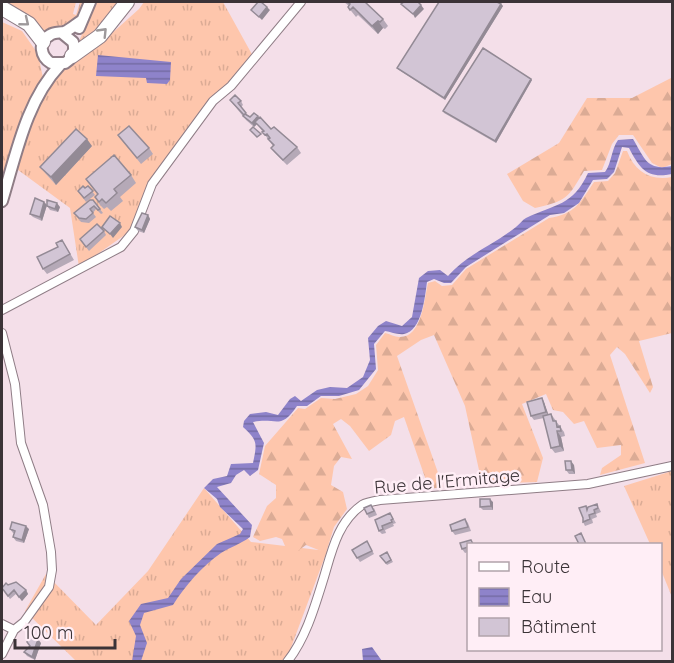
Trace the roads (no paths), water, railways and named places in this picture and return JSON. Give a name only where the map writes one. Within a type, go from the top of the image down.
[{"type":"highway","points":[[72,56],[100,36],[127,2]]},
{"type":"highway","points":[[2,8],[29,24],[43,42]]},
{"type":"street","points":[[2,201],[23,131],[47,78],[72,56],[73,42],[90,2]]},
{"type":"street","points":[[2,310],[121,247],[134,231],[152,184],[206,110],[231,86],[301,2]]},
{"type":"street","points":[[60,65],[48,61],[42,53],[43,42],[49,35],[62,33],[81,21]]},
{"type":"street","points":[[62,33],[73,42]]},
{"type":"street","points":[[47,78],[48,61]]},
{"type":"street","points":[[2,333],[15,384],[21,443],[43,506],[52,570],[49,587],[24,622],[14,630],[2,654]]},
{"type":"street","name":"Rue de l'Ermitage","points":[[287,662],[294,653],[310,620],[334,540],[346,520],[364,503],[588,484],[672,466]]},
{"type":"street","points":[[2,624],[14,630]]},
{"type":"water","points":[[98,55],[171,62],[170,80],[167,84],[147,83],[146,78],[96,76]]},
{"type":"water","points":[[633,139],[648,162],[657,167],[672,166],[672,174],[650,174],[641,167],[629,148],[622,147],[614,172],[607,179],[593,180],[579,203],[564,213],[550,215],[466,267],[451,283],[434,279],[427,282],[422,312],[415,327],[404,334],[385,331],[374,344],[376,369],[359,390],[339,396],[321,396],[307,406],[297,406],[282,421],[253,422],[264,443],[258,470],[250,476],[244,470],[236,475],[231,483],[217,487],[252,525],[250,537],[221,553],[207,564],[188,584],[173,605],[144,613],[140,625],[147,643],[141,661],[132,661],[136,636],[129,621],[141,604],[168,598],[181,579],[217,544],[240,534],[243,529],[220,507],[217,499],[204,488],[213,479],[227,476],[231,464],[253,463],[255,443],[243,427],[244,421],[250,414],[266,412],[278,415],[295,396],[301,401],[317,390],[330,387],[347,388],[363,377],[370,360],[368,338],[378,326],[386,321],[402,326],[412,317],[419,278],[428,271],[440,270],[448,276],[455,268],[525,219],[562,203],[576,192],[588,173],[605,172],[618,140]]},
{"type":"water","points":[[372,647],[382,661],[363,661],[362,649]]}]
